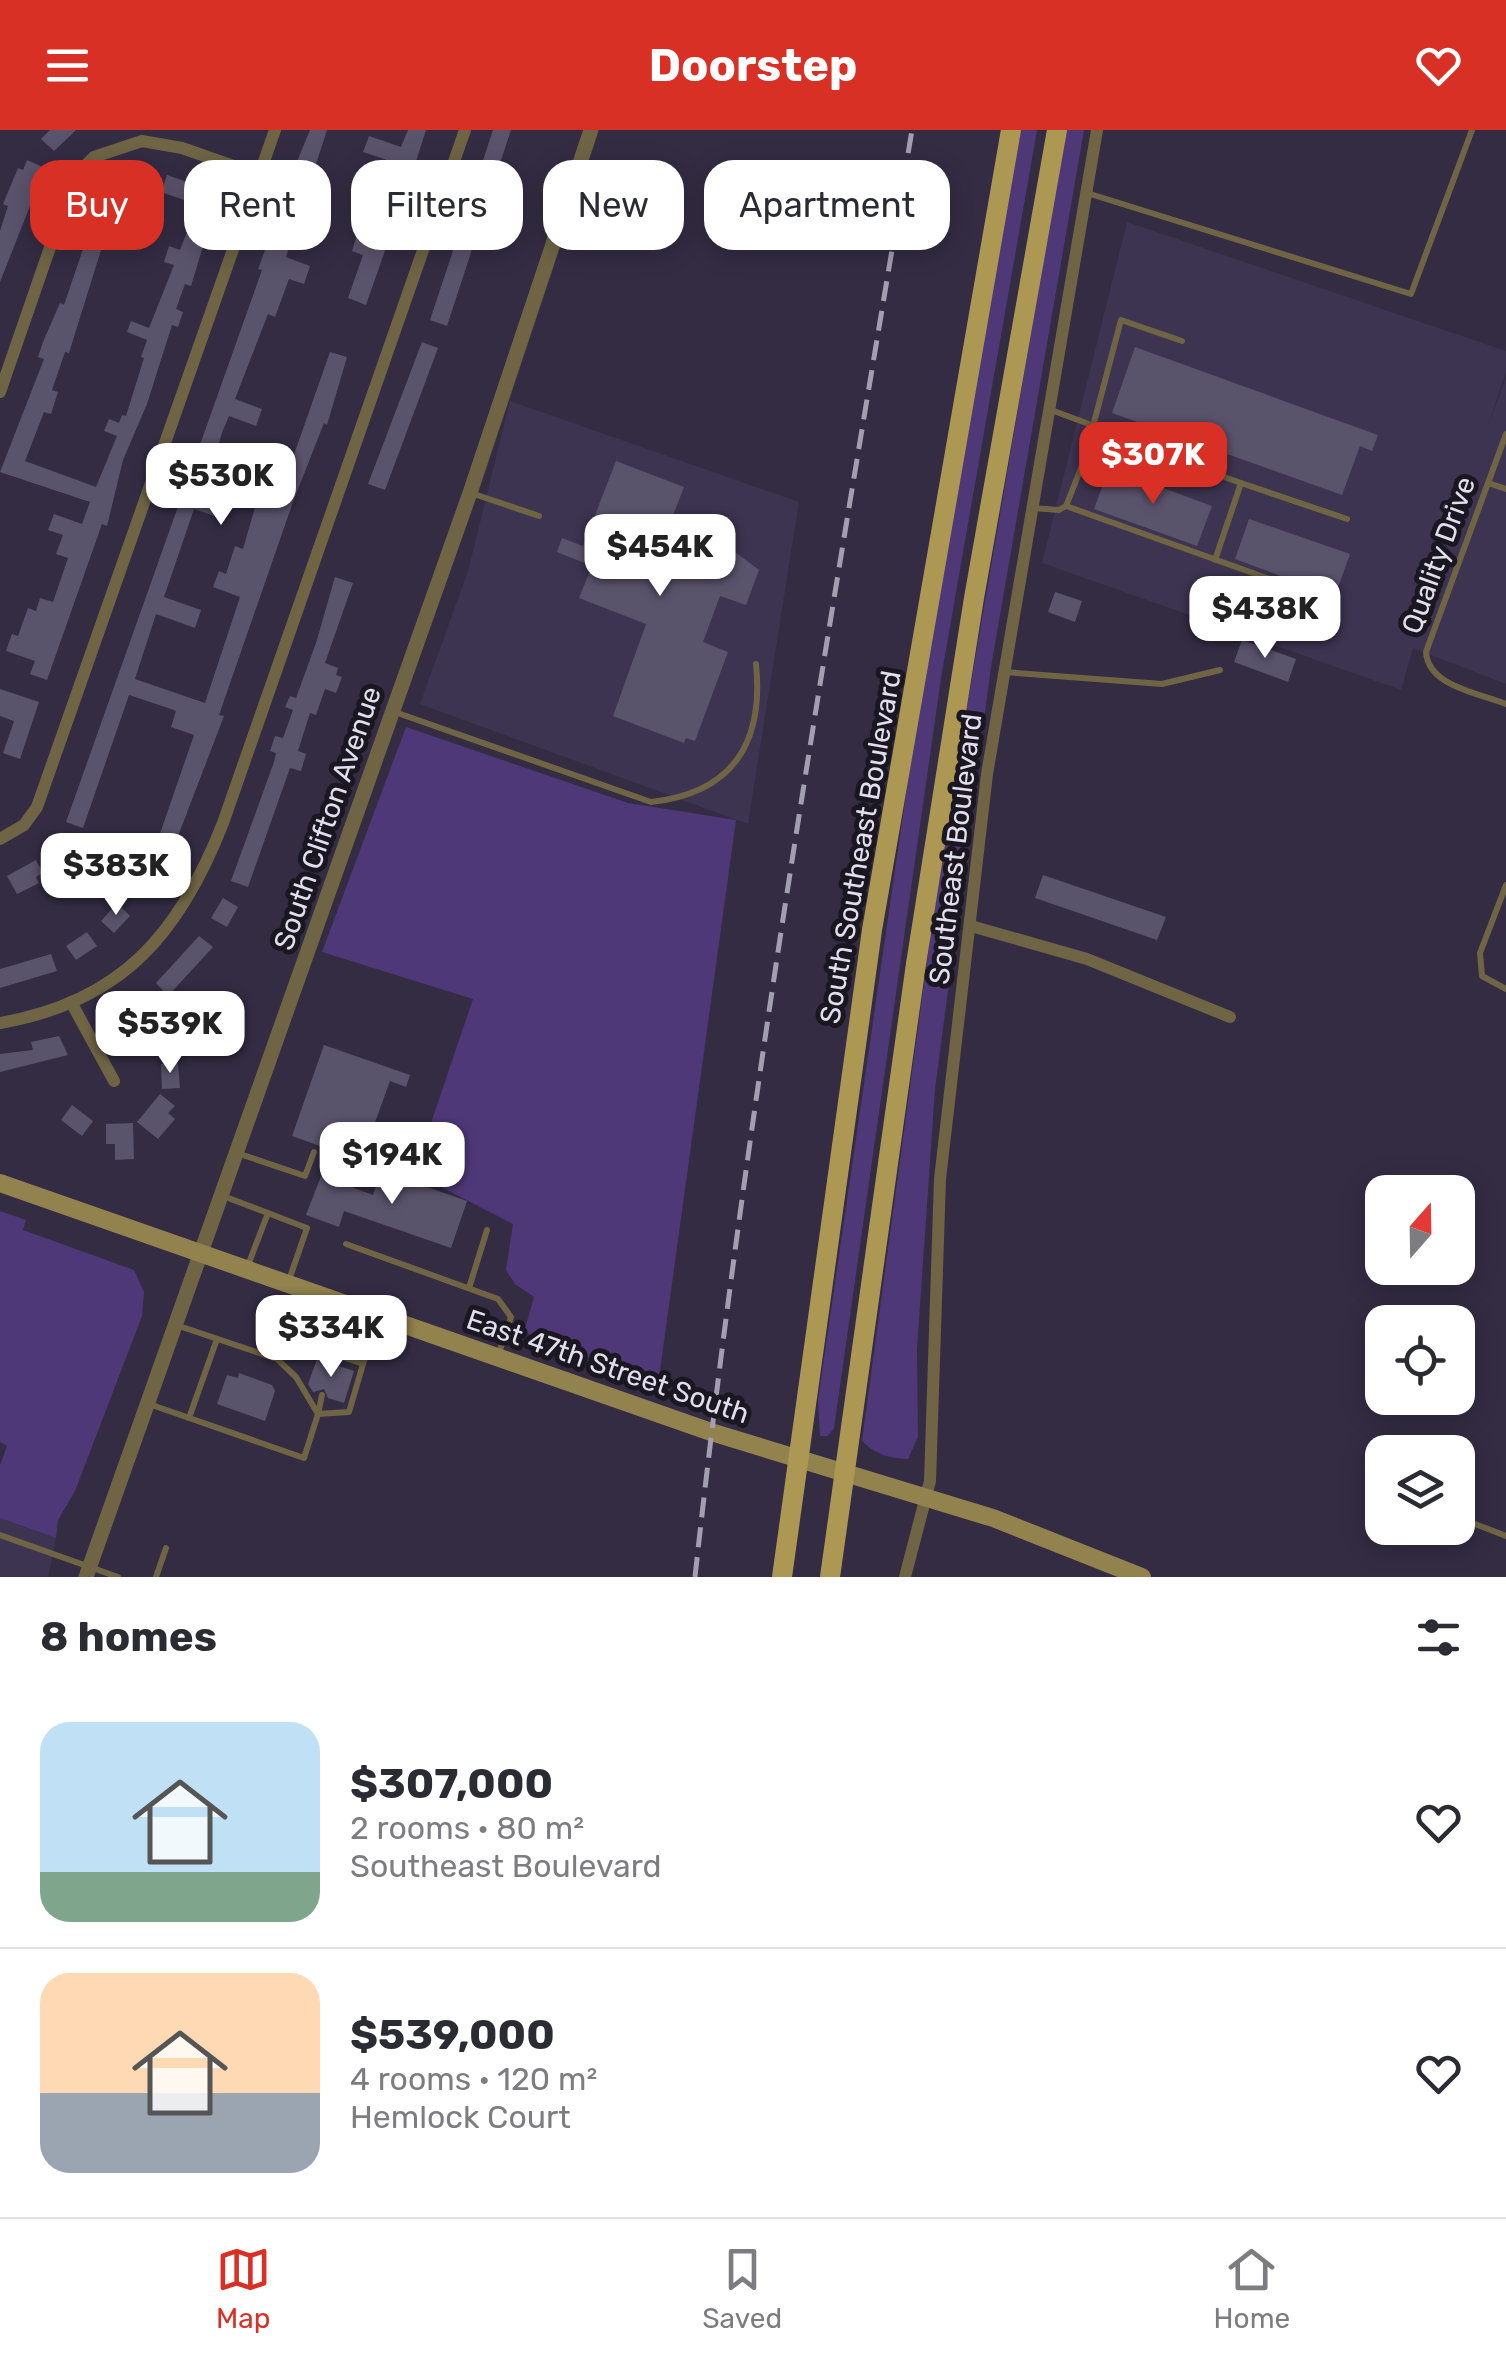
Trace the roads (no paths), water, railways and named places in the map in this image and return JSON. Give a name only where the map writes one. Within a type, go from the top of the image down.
[{"type":"main road","name":"South Southeast Boulevard","points":[[782,1577],[872,930],[1012,130]]},
{"type":"main road","points":[[830,1577],[919,944],[974,598],[1057,130]]},
{"type":"main road","name":"East 47th Street South","points":[[0,1182],[711,1432],[923,1496],[1142,1577]]},
{"type":"street","points":[[264,160],[275,130]]},
{"type":"street","points":[[0,1023],[70,1002],[114,977],[153,945],[180,914],[206,865],[465,130]]},
{"type":"street","name":"South Clifton Avenue","points":[[88,1572],[470,493],[591,130]]},
{"type":"street","name":"Southeast Boulevard","points":[[905,1577],[930,1481],[940,1179],[1002,672],[1097,130]]},
{"type":"street","points":[[0,392],[65,204],[83,168],[94,157],[142,141],[182,148],[216,160]]},
{"type":"street","points":[[0,840],[24,825],[37,807],[233,250]]},
{"type":"street","points":[[971,926],[1087,959],[1230,1017]]},
{"type":"street","points":[[70,1002],[114,1081]]},
{"type":"lane","points":[[1086,192],[1410,294],[1472,130]]},
{"type":"lane","points":[[1032,508],[1059,510],[1066,506],[1092,430],[1121,320],[1182,342]]},
{"type":"lane","points":[[1050,410],[1078,419],[1092,430],[1347,519]]},
{"type":"lane","name":"Quality Drive","points":[[1506,434],[1426,652],[1427,666],[1436,677],[1506,704]]},
{"type":"lane","points":[[1488,482],[1506,489]]},
{"type":"lane","points":[[1215,560],[1241,483]]},
{"type":"lane","points":[[470,493],[539,516]]},
{"type":"lane","points":[[1066,506],[1332,602]]},
{"type":"lane","points":[[391,711],[651,802],[703,791],[723,778],[758,714],[756,664]]},
{"type":"lane","points":[[1002,672],[1162,684],[1220,670]]},
{"type":"lane","points":[[1506,885],[1480,953],[1482,976],[1506,990]]},
{"type":"lane","points":[[236,1153],[305,1176],[314,1152]]},
{"type":"lane","points":[[220,1195],[307,1228],[277,1360]]},
{"type":"lane","points":[[246,1269],[268,1213]]},
{"type":"lane","points":[[469,1288],[486,1230]]},
{"type":"lane","points":[[346,1244],[498,1299],[511,1317],[497,1357]]},
{"type":"lane","points":[[318,1414],[350,1412],[380,1316]]},
{"type":"lane","points":[[175,1324],[277,1360],[296,1378],[318,1414]]},
{"type":"lane","points":[[284,1338],[363,1364]]},
{"type":"lane","points":[[189,1418],[217,1339]]},
{"type":"lane","points":[[333,1364],[336,1355]]},
{"type":"lane","points":[[147,1404],[304,1458],[322,1396]]},
{"type":"lane","points":[[1475,1524],[1506,1536]]},
{"type":"lane","points":[[0,1535],[88,1572],[118,1577]]},
{"type":"lane","points":[[156,1577],[166,1548]]},
{"type":"railway","points":[[695,1577],[766,1033],[912,130]]}]
